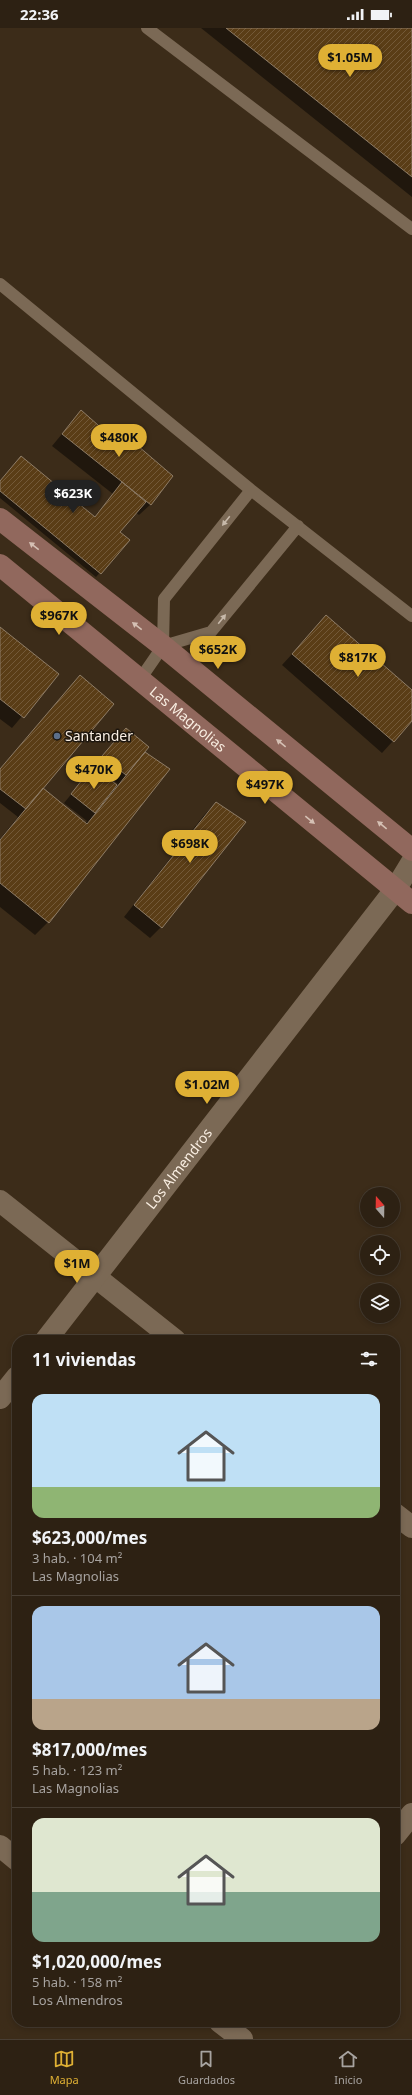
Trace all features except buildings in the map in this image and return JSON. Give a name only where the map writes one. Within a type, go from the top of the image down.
[{"type":"main road","points":[[0,519],[163,646],[412,850]]},
{"type":"main road","name":"Las Magnolias","points":[[0,565],[139,681],[412,903]]},
{"type":"street","name":"Los Almendros","points":[[50,1335],[395,890],[412,862]]},
{"type":"street","points":[[0,1201],[169,1335]]},
{"type":"street","points":[[0,1398],[12,1383]]},
{"type":"street","points":[[400,1518],[412,1527]]},
{"type":"street","points":[[400,1829],[412,1814]]},
{"type":"street","points":[[0,1846],[12,1856]]},
{"type":"lane","points":[[147,28],[412,229]]},
{"type":"lane","points":[[0,284],[251,490],[412,616]]},
{"type":"lane","points":[[139,681],[163,646],[164,599],[251,490]]},
{"type":"lane","points":[[163,646],[211,632],[298,526]]},
{"type":"place","name":"Santander","points":[[57,736]]}]
